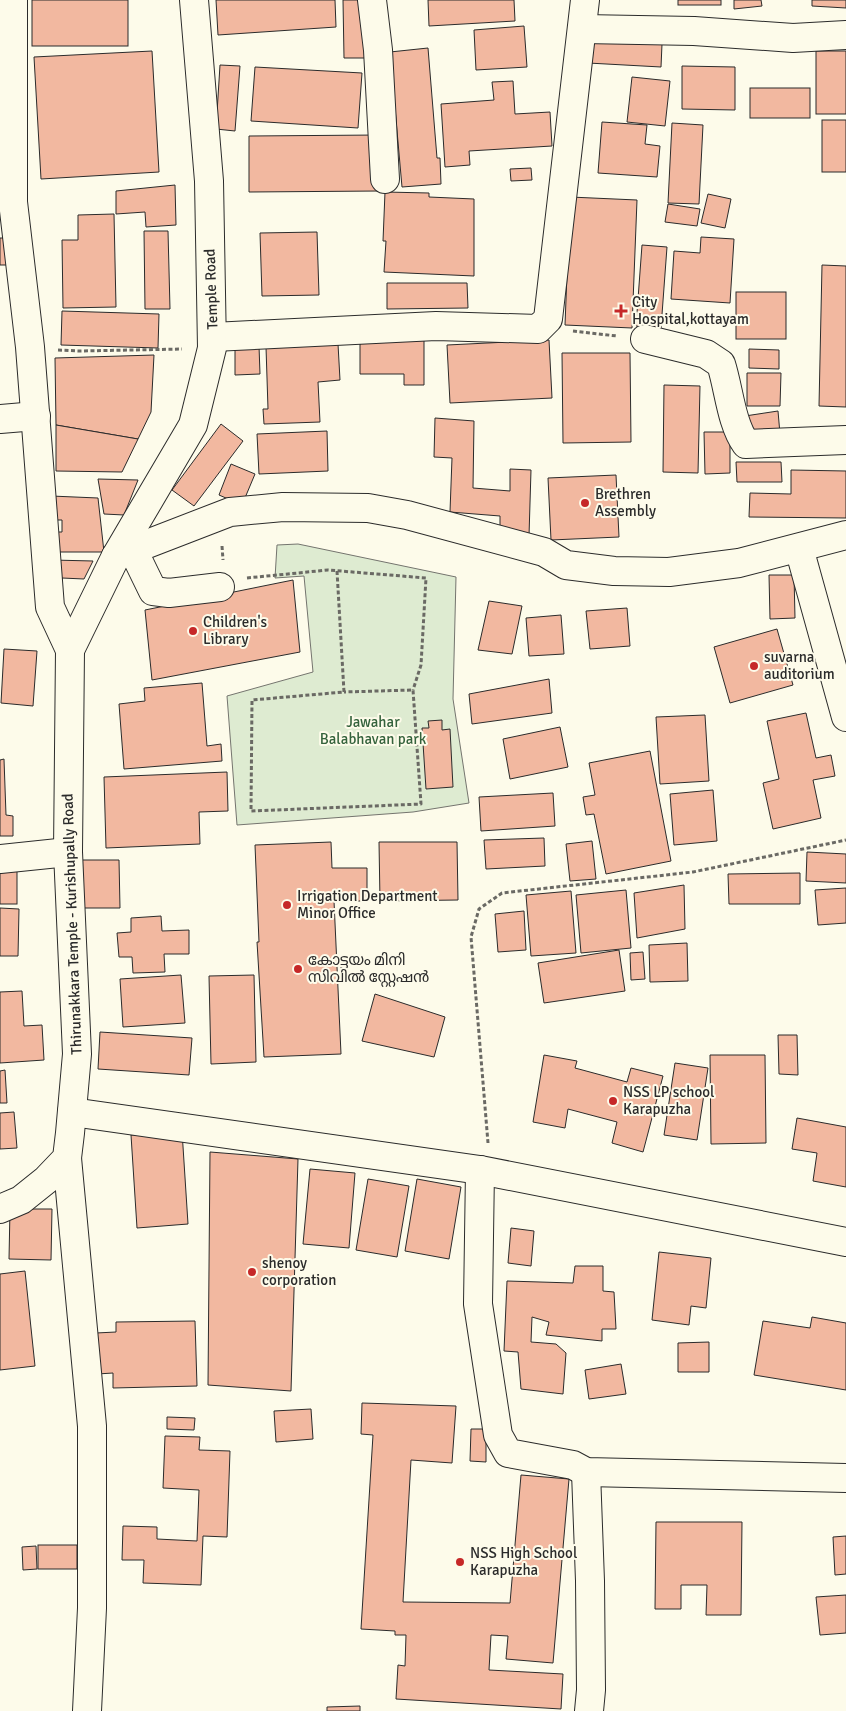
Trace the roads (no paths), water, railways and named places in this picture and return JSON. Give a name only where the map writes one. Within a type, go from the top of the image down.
[{"type":"street","points":[[13,0],[7,38],[6,202],[30,347],[50,607],[70,650]]},
{"type":"street","name":"Temple Road","points":[[125,553],[193,426],[212,342],[209,181],[194,0]]},
{"type":"street","points":[[372,0],[378,50],[385,180]]},
{"type":"street","points":[[212,342],[436,326],[538,329],[548,319],[585,0]]},
{"type":"street","points":[[583,29],[694,31],[793,38],[846,35]]},
{"type":"street","points":[[645,339],[706,354],[721,364],[730,392],[737,432],[746,444],[846,440]]},
{"type":"street","points":[[0,419],[36,416]]},
{"type":"street","points":[[232,583],[169,593],[153,591],[125,553],[230,512],[283,507],[368,508],[407,516],[544,552],[566,564],[614,571],[668,572],[739,563],[846,534]]},
{"type":"street","points":[[799,548],[846,717]]},
{"type":"street","name":"Thirunakkara Temple - Kurishupally Road","points":[[87,1711],[92,1608],[92,1426],[67,1158],[77,1054],[68,852],[70,650],[125,553]]},
{"type":"street","points":[[0,860],[68,852]]},
{"type":"street","points":[[72,1112],[485,1170],[846,1242]]},
{"type":"street","points":[[0,1209],[21,1200],[40,1185],[67,1158]]},
{"type":"street","points":[[485,1170],[478,1304],[498,1436],[508,1454],[572,1465],[586,1472],[846,1478]]},
{"type":"street","points":[[586,1472],[590,1581],[591,1690],[589,1711]]},
{"type":"place","name":"City Hospital,kottayam","points":[[621,311]]},
{"type":"place","name":"Brethren Assembly","points":[[585,503]]},
{"type":"place","name":"Children's Library","points":[[193,631]]},
{"type":"place","name":"suvarna auditorium","points":[[754,666]]},
{"type":"place","name":"Irrigation Department Minor Office","points":[[287,905]]},
{"type":"place","name":"കോട്ടയം മിനി സിവിൽ സ്റ്റേഷൻ","points":[[298,969]]},
{"type":"place","name":"NSS LP school Karapuzha","points":[[613,1101]]},
{"type":"place","name":"shenoy corporation","points":[[252,1272]]},
{"type":"place","name":"NSS High School Karapuzha","points":[[460,1562]]},
{"type":"park label","name":"Jawahar Balabhavan park","points":[[373,730]]}]
